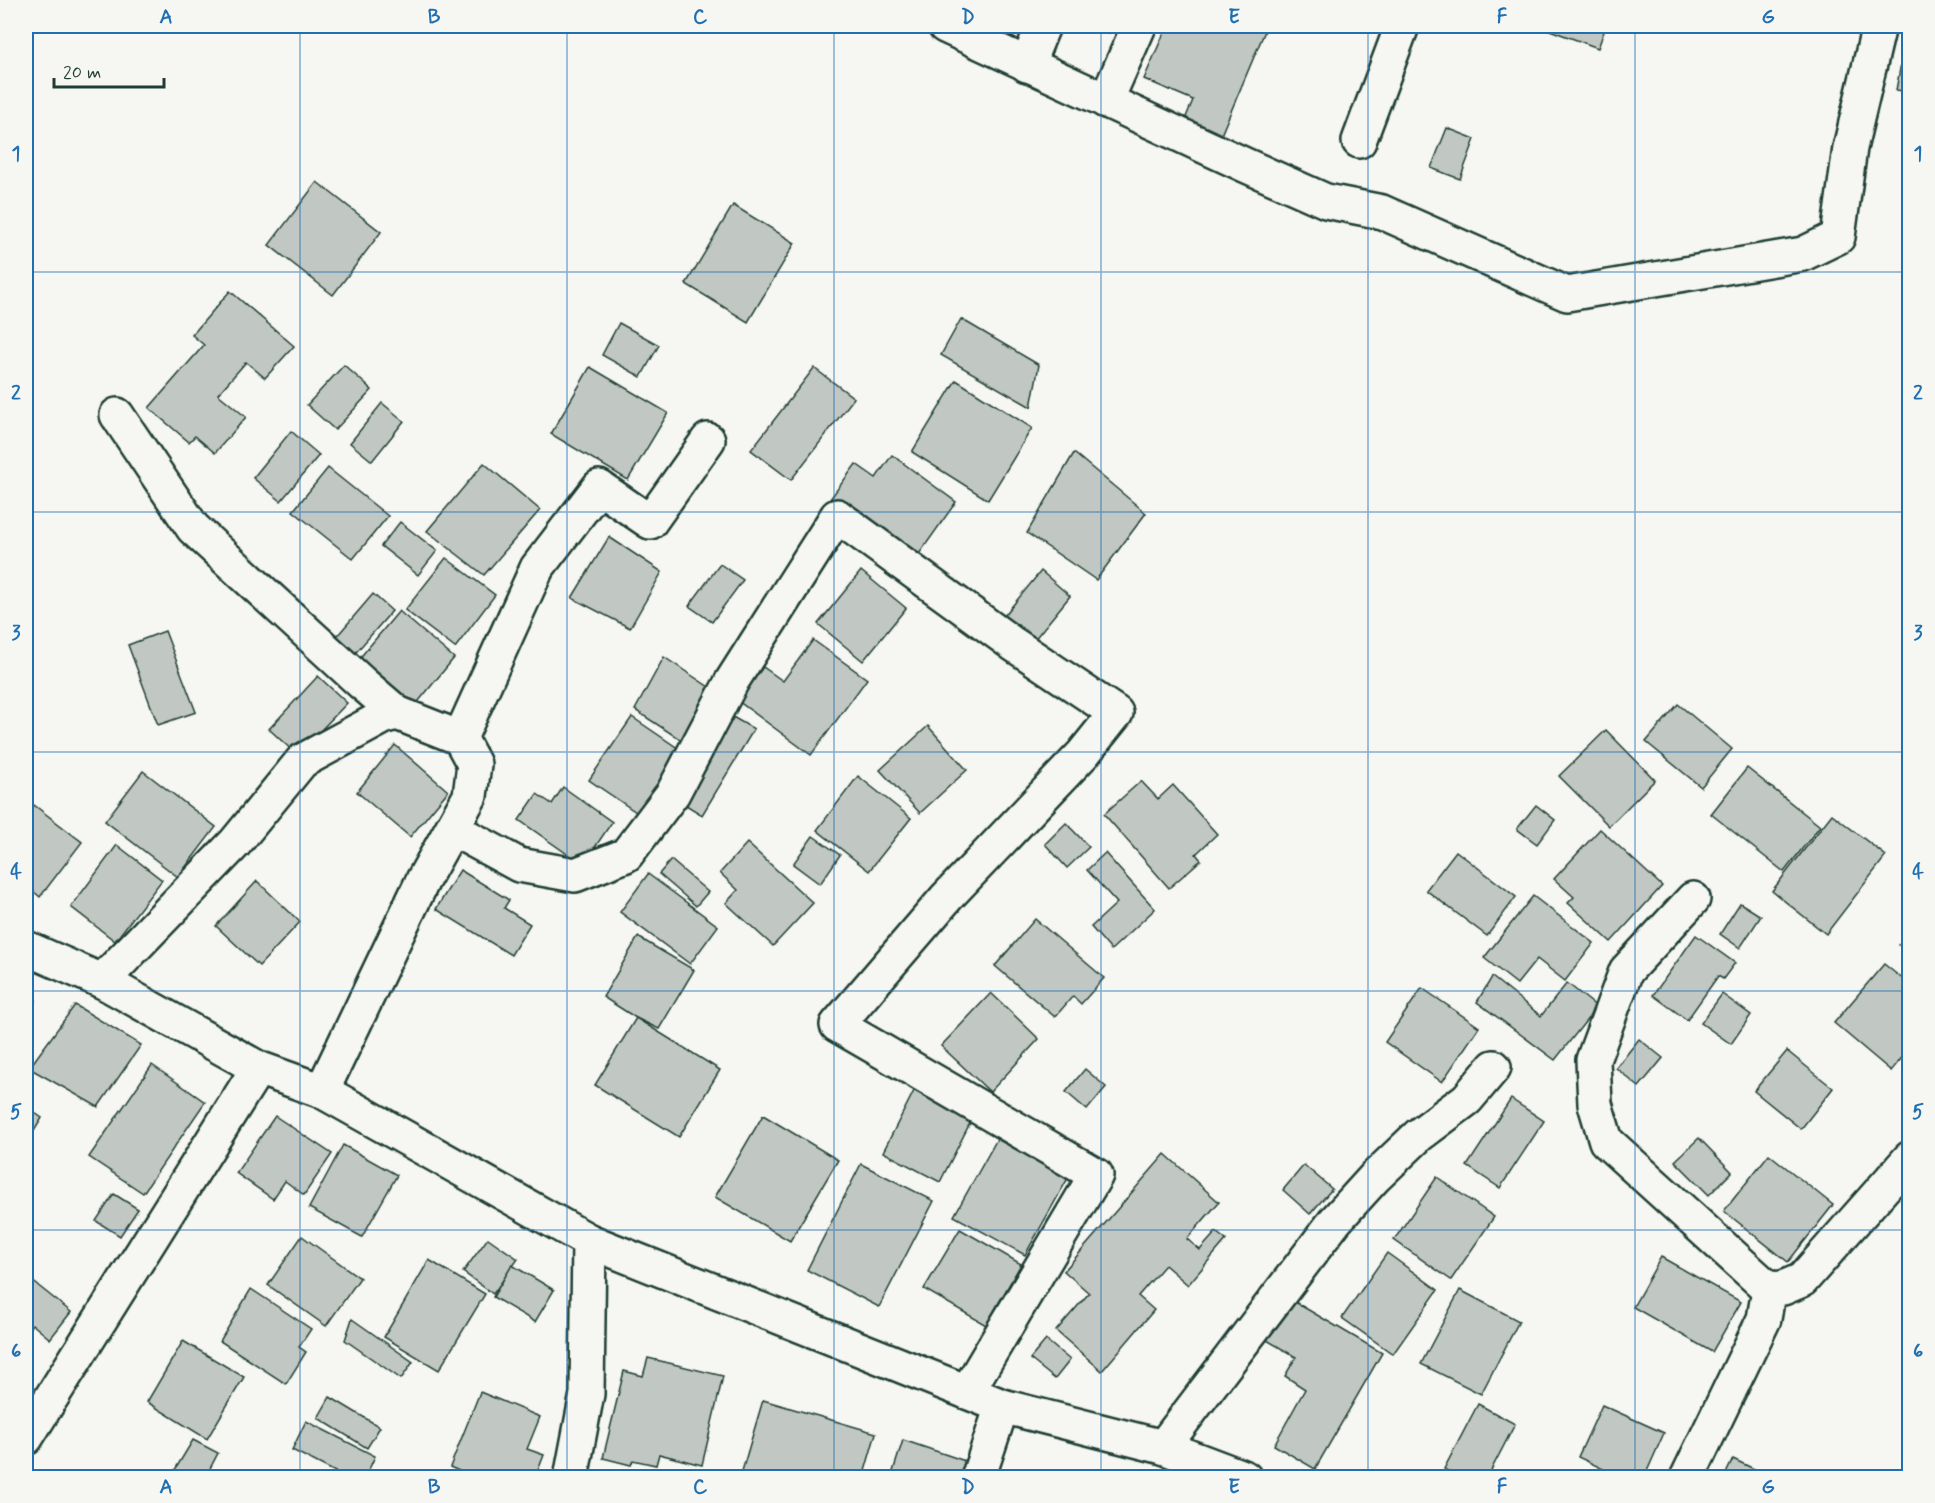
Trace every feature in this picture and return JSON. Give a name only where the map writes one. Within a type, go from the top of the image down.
[{"type":"street","points":[[945,26],[1326,201],[1382,212],[1566,294],[1803,254],[1838,237],[1850,148],[1879,26]]},
{"type":"street","points":[[1027,65],[1043,26]]},
{"type":"street","points":[[1106,101],[1139,26]]},
{"type":"street","points":[[1359,141],[1402,26]]},
{"type":"street","points":[[117,414],[193,528],[397,713],[460,738],[474,764],[470,796],[423,880],[322,1091]]},
{"type":"street","points":[[460,738],[537,568],[599,487],[650,522],[708,440]]},
{"type":"street","points":[[453,829],[519,865],[575,875],[626,855],[673,793],[732,681],[837,516],[1013,644],[1116,713],[1083,754],[948,897],[837,1025],[1096,1175],[967,1392]]},
{"type":"street","points":[[102,981],[235,843],[302,761],[385,716],[397,713]]},
{"type":"street","points":[[1693,899],[1626,970],[1593,1060],[1595,1104],[1606,1140],[1769,1289],[1783,1288],[1802,1280],[1910,1158]]},
{"type":"street","points":[[26,948],[102,981],[258,1068],[322,1091],[589,1241],[1002,1406],[1163,1448],[1245,1478]]},
{"type":"street","points":[[1163,1448],[1335,1221],[1375,1177],[1419,1135],[1467,1099],[1494,1067]]},
{"type":"street","points":[[26,1438],[258,1068]]},
{"type":"street","points":[[571,1478],[587,1394],[589,1241]]},
{"type":"street","points":[[1687,1478],[1764,1319],[1769,1289]]},
{"type":"street","points":[[978,1478],[1002,1406]]},
{"type":"building","points":[[1092,26],[1113,26],[1109,33]]},
{"type":"building","points":[[1167,26],[1267,26],[1218,142],[1182,127],[1193,100],[1144,79]]},
{"type":"building","points":[[1539,26],[1606,26],[1598,48]]},
{"type":"building","points":[[1908,26],[1910,26],[1910,92],[1896,90]]},
{"type":"building","points":[[1447,128],[1475,139],[1460,179],[1431,168]]},
{"type":"building","points":[[317,182],[381,232],[333,295],[269,245]]},
{"type":"building","points":[[733,205],[795,243],[748,322],[686,284]]},
{"type":"building","points":[[230,291],[294,346],[265,378],[246,362],[218,394],[246,417],[215,453],[195,436],[189,442],[149,408],[204,345],[192,335]]},
{"type":"building","points":[[961,319],[1039,365],[1031,407],[941,355]]},
{"type":"building","points":[[619,323],[659,345],[641,377],[602,355]]},
{"type":"building","points":[[344,365],[372,390],[335,430],[307,405]]},
{"type":"building","points":[[590,367],[668,413],[628,480],[551,434]]},
{"type":"building","points":[[814,368],[854,398],[791,480],[751,450]]},
{"type":"building","points":[[956,380],[1032,428],[988,500],[912,452]]},
{"type":"building","points":[[382,403],[404,421],[372,461],[350,443]]},
{"type":"building","points":[[291,431],[319,455],[281,501],[253,478]]},
{"type":"building","points":[[1074,453],[1146,513],[1096,580],[1027,533]]},
{"type":"building","points":[[892,455],[956,502],[912,564],[827,503],[856,464],[876,478]]},
{"type":"building","points":[[484,463],[540,510],[484,575],[427,531]]},
{"type":"building","points":[[328,468],[388,516],[353,559],[293,511]]},
{"type":"building","points":[[400,522],[437,551],[418,575],[381,546]]},
{"type":"building","points":[[609,537],[662,572],[630,628],[572,598]]},
{"type":"building","points":[[446,558],[495,595],[455,648],[405,610]]},
{"type":"building","points":[[720,564],[743,580],[712,622],[689,606]]},
{"type":"building","points":[[861,571],[906,608],[863,661],[818,624]]},
{"type":"building","points":[[1041,571],[1070,596],[1034,640],[1004,616]]},
{"type":"building","points":[[373,594],[392,611],[351,658],[332,642]]},
{"type":"building","points":[[399,611],[454,658],[414,707],[358,660]]},
{"type":"building","points":[[165,631],[196,712],[158,725],[128,645]]},
{"type":"building","points":[[813,640],[867,679],[811,755],[738,701],[763,667],[783,681]]},
{"type":"building","points":[[664,657],[718,693],[687,744],[635,710]]},
{"type":"building","points":[[318,676],[347,703],[297,755],[269,729]]},
{"type":"building","points":[[1678,704],[1732,749],[1701,787],[1646,742]]},
{"type":"building","points":[[729,715],[754,729],[702,815],[678,800]]},
{"type":"building","points":[[632,717],[682,751],[639,814],[589,780]]},
{"type":"building","points":[[928,726],[967,770],[920,813],[880,770]]},
{"type":"building","points":[[1606,730],[1655,780],[1609,826],[1559,776]]},
{"type":"building","points":[[395,745],[448,791],[410,837],[357,792]]},
{"type":"building","points":[[1747,768],[1820,826],[1784,872],[1711,814]]},
{"type":"building","points":[[143,771],[216,827],[178,877],[105,821]]},
{"type":"building","points":[[858,776],[911,818],[869,871],[817,830]]},
{"type":"building","points":[[1141,781],[1158,799],[1173,785],[1217,834],[1196,854],[1201,860],[1169,888],[1104,814]]},
{"type":"building","points":[[563,787],[612,822],[583,865],[519,820],[537,794],[552,804]]},
{"type":"building","points":[[34,805],[82,842],[40,897],[26,885],[26,817]]},
{"type":"building","points":[[1536,805],[1555,820],[1537,844],[1517,829]]},
{"type":"building","points":[[1832,814],[1886,856],[1826,934],[1772,891]]},
{"type":"building","points":[[1066,823],[1089,847],[1067,868],[1045,844]]},
{"type":"building","points":[[1600,829],[1662,886],[1611,942],[1568,903],[1574,897],[1554,879]]},
{"type":"building","points":[[813,836],[840,855],[820,884],[793,864]]},
{"type":"building","points":[[747,843],[813,903],[773,946],[726,903],[738,890],[720,873]]},
{"type":"building","points":[[117,845],[162,880],[115,941],[71,907]]},
{"type":"building","points":[[1456,851],[1516,897],[1487,936],[1426,890]]},
{"type":"building","points":[[1105,853],[1155,909],[1111,950],[1091,927],[1117,903],[1087,870]]},
{"type":"building","points":[[671,860],[708,892],[696,906],[659,874]]},
{"type":"building","points":[[460,870],[509,900],[504,908],[530,924],[511,955],[436,909]]},
{"type":"building","points":[[648,874],[718,926],[690,964],[620,912]]},
{"type":"building","points":[[257,881],[300,922],[259,966],[216,926]]},
{"type":"building","points":[[1533,896],[1594,943],[1565,981],[1537,959],[1517,984],[1484,958]]},
{"type":"building","points":[[1740,903],[1761,916],[1740,948],[1720,934]]},
{"type":"building","points":[[1035,919],[1104,978],[1081,1004],[1073,996],[1055,1017],[995,966]]},
{"type":"building","points":[[1910,934],[1910,954],[1899,945]]},
{"type":"building","points":[[1696,935],[1735,963],[1723,979],[1718,976],[1687,1020],[1653,995]]},
{"type":"building","points":[[638,937],[694,970],[659,1029],[636,1018],[603,997]]},
{"type":"building","points":[[1884,964],[1910,985],[1910,1048],[1891,1071],[1834,1023]]},
{"type":"building","points":[[1492,977],[1541,1016],[1567,983],[1597,1007],[1555,1060],[1477,1002]]},
{"type":"building","points":[[1422,988],[1479,1027],[1442,1082],[1385,1042]]},
{"type":"building","points":[[991,993],[1039,1039],[990,1092],[941,1046]]},
{"type":"building","points":[[26,994],[36,1000],[26,1019]]},
{"type":"building","points":[[1722,994],[1751,1015],[1731,1044],[1701,1023]]},
{"type":"building","points":[[75,1005],[141,1045],[98,1107],[29,1068]]},
{"type":"building","points":[[636,1018],[720,1070],[679,1137],[595,1085]]},
{"type":"building","points":[[1639,1039],[1663,1058],[1639,1087],[1616,1068]]},
{"type":"building","points":[[1787,1051],[1833,1088],[1801,1129],[1754,1091]]},
{"type":"building","points":[[152,1065],[205,1102],[143,1193],[89,1157]]},
{"type":"building","points":[[1085,1069],[1106,1087],[1087,1110],[1066,1092]]},
{"type":"building","points":[[915,1089],[972,1119],[940,1182],[883,1152]]},
{"type":"building","points":[[1511,1099],[1544,1121],[1500,1188],[1467,1166]]},
{"type":"building","points":[[26,1107],[42,1118],[26,1144]]},
{"type":"building","points":[[763,1115],[838,1160],[790,1241],[715,1197]]},
{"type":"building","points":[[275,1116],[332,1154],[304,1195],[285,1181],[273,1199],[236,1173]]},
{"type":"building","points":[[1699,1138],[1732,1172],[1709,1195],[1675,1161]]},
{"type":"building","points":[[997,1139],[1068,1178],[1025,1255],[954,1216]]},
{"type":"building","points":[[343,1145],[397,1175],[362,1237],[309,1208]]},
{"type":"building","points":[[1165,1154],[1219,1202],[1187,1239],[1200,1250],[1216,1232],[1226,1240],[1188,1285],[1165,1265],[1138,1296],[1154,1310],[1102,1371],[1056,1331],[1089,1293],[1064,1271]]},
{"type":"building","points":[[1769,1154],[1833,1205],[1788,1262],[1724,1211]]},
{"type":"building","points":[[861,1164],[934,1201],[879,1307],[807,1270]]},
{"type":"building","points":[[1304,1165],[1332,1189],[1310,1214],[1283,1190]]},
{"type":"building","points":[[1437,1177],[1494,1217],[1451,1280],[1394,1240]]},
{"type":"building","points":[[114,1194],[138,1209],[120,1236],[96,1221]]},
{"type":"building","points":[[960,1229],[1021,1264],[986,1325],[924,1289]]},
{"type":"building","points":[[302,1236],[360,1278],[326,1326],[268,1285]]},
{"type":"building","points":[[488,1238],[518,1259],[493,1294],[463,1272]]},
{"type":"building","points":[[1387,1253],[1438,1290],[1393,1354],[1342,1318]]},
{"type":"building","points":[[1661,1257],[1741,1302],[1712,1352],[1633,1307]]},
{"type":"building","points":[[429,1260],[485,1294],[439,1370],[384,1337]]},
{"type":"building","points":[[512,1265],[554,1290],[535,1322],[493,1297]]},
{"type":"building","points":[[26,1276],[71,1312],[50,1339],[32,1324],[26,1333]]},
{"type":"building","points":[[251,1289],[311,1329],[299,1347],[306,1352],[286,1384],[220,1341]]},
{"type":"building","points":[[1460,1290],[1519,1321],[1481,1394],[1421,1364]]},
{"type":"building","points":[[1288,1298],[1382,1353],[1315,1469],[1274,1445],[1305,1389],[1285,1376],[1296,1357],[1265,1339]]},
{"type":"building","points":[[352,1319],[413,1362],[401,1379],[345,1340]]},
{"type":"building","points":[[1046,1340],[1070,1360],[1055,1379],[1030,1359]]},
{"type":"building","points":[[183,1341],[244,1377],[207,1439],[147,1402]]},
{"type":"building","points":[[648,1358],[723,1376],[702,1465],[659,1454],[656,1465],[633,1460],[631,1465],[603,1458],[624,1371],[643,1376]]},
{"type":"building","points":[[480,1392],[540,1417],[527,1449],[544,1455],[535,1478],[475,1478],[450,1467]]},
{"type":"building","points":[[330,1397],[380,1427],[367,1448],[318,1418]]},
{"type":"building","points":[[763,1400],[876,1433],[863,1478],[740,1478]]},
{"type":"building","points":[[1478,1404],[1515,1424],[1487,1478],[1461,1478],[1444,1469]]},
{"type":"building","points":[[1602,1405],[1664,1433],[1644,1478],[1622,1478],[1578,1457]]},
{"type":"building","points":[[306,1421],[375,1456],[365,1478],[347,1478],[292,1450]]},
{"type":"building","points":[[193,1440],[218,1453],[205,1478],[170,1478]]},
{"type":"building","points":[[903,1440],[974,1464],[969,1478],[891,1478]]},
{"type":"building","points":[[1733,1459],[1773,1478],[1724,1478]]}]
